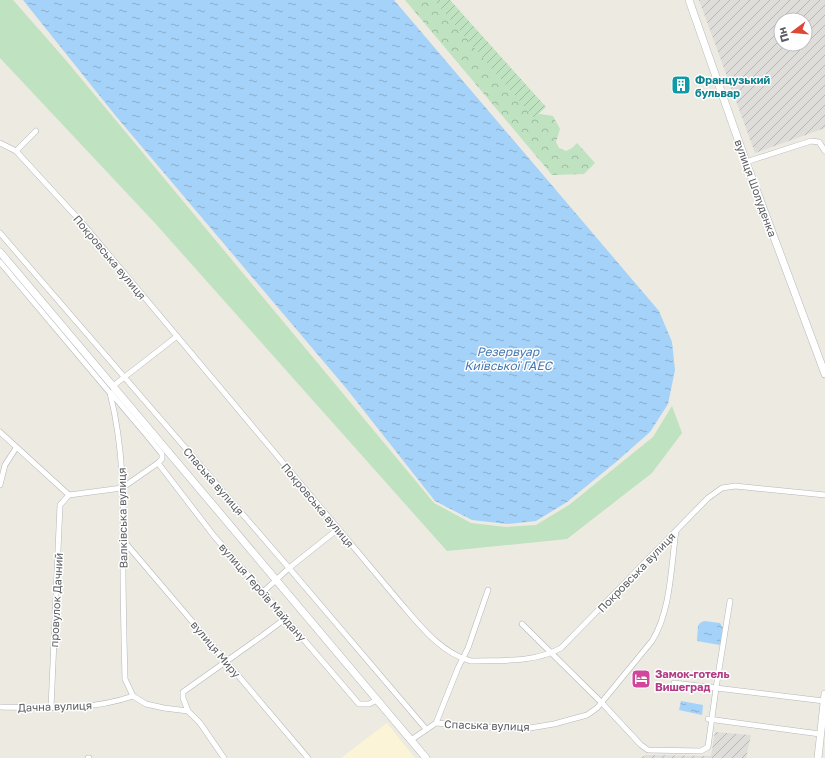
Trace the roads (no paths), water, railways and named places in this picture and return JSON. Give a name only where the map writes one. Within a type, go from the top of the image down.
[{"type":"street","name":"вулиця Шолуденка","points":[[689,0],[746,162],[825,374]]},
{"type":"street","points":[[16,151],[36,131]]},
{"type":"street","points":[[746,162],[811,141],[819,142],[825,151]]},
{"type":"street","name":"Покровська вулиця","points":[[0,143],[16,151],[83,224],[176,337],[421,626],[451,653],[463,659],[471,661],[532,659],[552,653],[561,648],[708,498],[722,488],[735,486],[825,495]]},
{"type":"street","name":"Спаська вулиця","points":[[0,233],[426,729]]},
{"type":"street","name":"Спаська вулиця","points":[[0,252],[44,309],[426,758]]},
{"type":"street","points":[[0,262],[44,309]]},
{"type":"street","points":[[112,389],[124,376],[176,337]]},
{"type":"street","name":"Валківська вулиця","points":[[112,389],[121,450],[125,679],[133,696]]},
{"type":"street","points":[[0,432],[69,495],[122,488],[158,463],[162,460],[162,454],[151,436]]},
{"type":"street","points":[[0,485],[5,465],[16,448]]},
{"type":"street","name":"вулиця Героїв Майдану","points":[[158,463],[214,536],[359,704],[369,704],[377,700]]},
{"type":"street","name":"провулок Дачний","points":[[51,708],[60,505],[69,495]]},
{"type":"street","points":[[263,592],[289,568],[338,529]]},
{"type":"street","name":"Спаська вулиця","points":[[436,723],[482,727],[524,728],[554,724],[587,715],[598,708],[601,702],[652,641],[659,629],[667,599],[676,531]]},
{"type":"street","name":"вулиця Миру","points":[[123,540],[308,758]]},
{"type":"street","points":[[411,740],[436,723],[463,659],[488,590]]},
{"type":"street","points":[[522,624],[601,702],[641,745],[648,750],[701,751],[708,747],[710,720],[730,601]]},
{"type":"street","points":[[224,758],[200,723],[188,711],[183,698],[183,692],[286,618]]},
{"type":"street","points":[[674,683],[825,698],[818,758]]},
{"type":"street","points":[[133,696],[146,704],[188,711]]},
{"type":"street","name":"Дачна вулиця","points":[[0,707],[70,707],[103,704],[133,696]]},
{"type":"street","points":[[710,720],[822,728]]},
{"type":"water","name":"Резервуар Київської ГАЕС","points":[[23,0],[394,0],[659,311],[672,342],[675,370],[668,404],[650,432],[567,502],[536,521],[507,524],[472,520],[435,501],[346,388],[115,115]]},
{"type":"water","points":[[704,621],[720,623],[723,628],[720,645],[697,641],[698,626]]},
{"type":"water","points":[[681,701],[703,705],[702,715],[679,710]]},
{"type":"place","name":"Французький бульвар","points":[[681,85]]},
{"type":"place","name":"Замок-готель Вишеград","points":[[641,679]]}]
